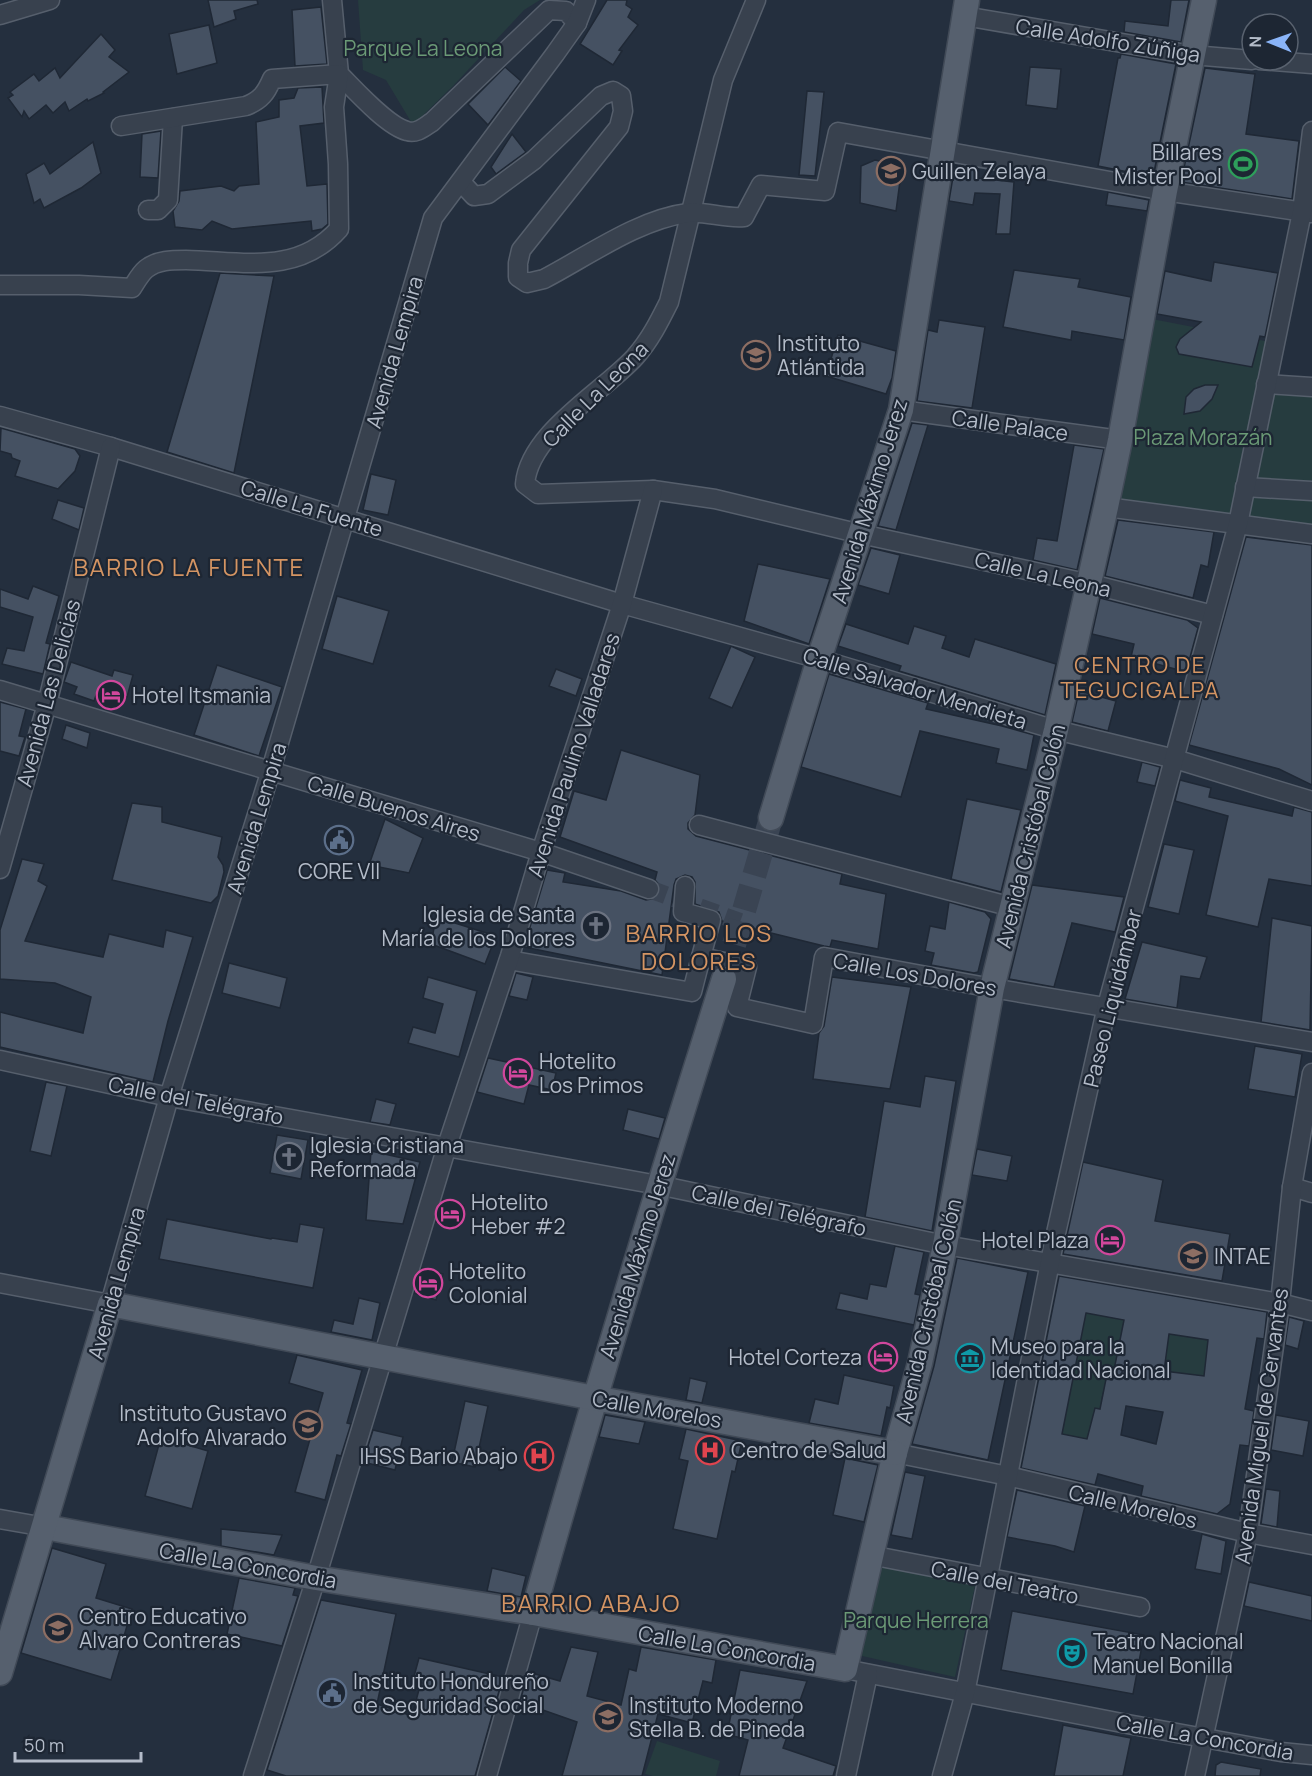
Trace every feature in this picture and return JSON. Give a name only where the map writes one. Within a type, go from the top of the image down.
[{"type":"main road","name":"Avenida Cristóbal Colón","points":[[856,1672],[870,1555],[920,1363],[945,1245],[992,988],[1056,730],[1106,507],[1204,0]]},
{"type":"main road","name":"Avenida Máximo Jerez","points":[[771,818],[819,659],[901,410],[965,8]]},
{"type":"main road","name":"Avenida Máximo Jerez","points":[[533,1613],[658,1185],[724,979]]},
{"type":"main road","name":"Calle Morelos","points":[[110,1304],[594,1398],[895,1453]]},
{"type":"main road","name":"Avenida Lempira","points":[[0,1673],[110,1304]]},
{"type":"main road","name":"Calle La Concordia","points":[[45,1527],[316,1578],[533,1613],[856,1672]]},
{"type":"street","points":[[0,15],[50,0]]},
{"type":"street","points":[[0,285],[132,288],[146,268],[165,260],[259,265],[296,258],[329,240],[339,229],[334,107],[339,74],[332,0]]},
{"type":"street","name":"Avenida Lempira","points":[[110,1304],[169,1097],[271,770],[433,218],[577,23],[586,0]]},
{"type":"street","points":[[690,213],[723,80],[756,0]]},
{"type":"street","name":"Calle Adolfo Zúñiga","points":[[965,8],[1192,55],[1240,59]]},
{"type":"street","points":[[120,126],[246,106],[258,101],[266,92],[272,79],[339,74],[388,121],[406,131],[418,131],[432,122],[549,10],[566,11],[577,23]]},
{"type":"street","points":[[461,182],[474,196],[488,194],[534,160],[602,96],[614,91],[621,96],[623,111],[619,127],[521,250],[518,277],[527,283],[544,279],[654,221],[690,213],[744,217],[761,185],[825,191],[838,132],[1166,191],[1307,212]]},
{"type":"street","points":[[148,210],[158,210],[168,200],[172,118]]},
{"type":"street","name":"Paseo Liquidámbar","points":[[942,1776],[965,1693],[1050,1264],[1107,1006],[1238,525],[1266,384],[1307,212],[1312,131]]},
{"type":"street","name":"Calle La Leona","points":[[690,213],[669,302],[653,335],[634,358],[557,428],[541,446],[526,471],[525,484],[538,494],[653,490],[715,499],[1089,584],[1213,615]]},
{"type":"street","points":[[1266,384],[1312,387]]},
{"type":"street","name":"Calle Palace","points":[[901,410],[1120,440]]},
{"type":"street","name":"Calle La Fuente","points":[[0,416],[111,447],[622,604]]},
{"type":"street","name":"Avenida Las Delicias","points":[[0,869],[6,826],[47,704],[111,447]]},
{"type":"street","points":[[1245,487],[1312,491]]},
{"type":"street","name":"Avenida Paulino Valladares","points":[[253,1776],[316,1578],[447,1146],[509,960],[540,852],[622,604],[653,490]]},
{"type":"street","points":[[1106,507],[1312,534]]},
{"type":"street","name":"Calle Salvador Mendieta","points":[[622,604],[819,659],[1056,730],[1175,759],[1312,801]]},
{"type":"street","name":"Calle Buenos Aires","points":[[0,690],[540,852],[650,889]]},
{"type":"street","points":[[699,825],[1012,907]]},
{"type":"street","points":[[509,960],[692,992],[711,920],[683,912],[685,886]]},
{"type":"street","name":"Calle Los Dolores","points":[[701,957],[747,967],[737,1007],[813,1024],[824,957],[1312,1042]]},
{"type":"street","name":"Calle del Telégrafo","points":[[0,1060],[169,1097],[658,1185],[945,1245],[1280,1303],[1312,1311]]},
{"type":"street","name":"Avenida Miguel de Cervantes","points":[[1195,1776],[1248,1533],[1280,1303],[1292,1187],[1312,1073]]},
{"type":"street","points":[[1292,1187],[1312,1193]]},
{"type":"street","name":"Calle Morelos","points":[[0,1283],[110,1304]]},
{"type":"street","name":"Calle Morelos","points":[[895,1453],[1008,1476],[1248,1533],[1312,1545]]},
{"type":"street","name":"Calle La Concordia","points":[[0,1519],[45,1527]]},
{"type":"street","name":"Calle del Teatro","points":[[870,1555],[1140,1607]]},
{"type":"street","name":"Avenida Máximo Jerez","points":[[487,1776],[533,1613]]},
{"type":"street","name":"Calle La Concordia","points":[[856,1672],[1203,1738],[1281,1752],[1312,1755]]},
{"type":"street","name":"Avenida Cristóbal Colón","points":[[846,1776],[856,1672]]},
{"type":"green space","name":"Parque La Leona","points":[[358,0],[540,0],[524,10],[413,125],[386,80],[363,70]]},
{"type":"green space","name":"Plaza Morazán","points":[[1147,318],[1270,342],[1262,389],[1312,392],[1312,527],[1112,502]]},
{"type":"green space","points":[[1086,1313],[1124,1320],[1112,1380],[1106,1379],[1101,1400],[1126,1406],[1125,1415],[1095,1408],[1087,1439],[1062,1434]]},
{"type":"green space","points":[[1169,1334],[1208,1340],[1204,1376],[1164,1371]]},
{"type":"green space","name":"Parque Herrera","points":[[878,1564],[975,1586],[955,1677],[858,1655]]},
{"type":"green space","points":[[657,1741],[720,1761],[716,1776],[645,1774]]},
{"type":"building","points":[[208,0],[257,0],[258,4],[234,11],[236,19],[214,27]]},
{"type":"building","points":[[607,0],[627,0],[626,5],[632,9],[628,17],[638,25],[619,50],[622,51],[613,65],[580,44]]},
{"type":"building","points":[[1171,0],[1189,0],[1181,42],[1124,32],[1125,21],[1168,26]]},
{"type":"building","points":[[321,7],[327,64],[295,66],[292,10]]},
{"type":"building","points":[[209,25],[217,63],[177,74],[169,34]]},
{"type":"building","points":[[101,34],[115,50],[109,57],[129,72],[104,93],[88,101],[87,99],[69,111],[65,102],[53,113],[46,105],[29,119],[24,111],[22,117],[8,98],[13,95],[10,92],[34,74],[39,81],[55,68],[60,78]]},
{"type":"building","points":[[1121,54],[1176,64],[1153,177],[1098,166],[1118,58]]},
{"type":"building","points":[[505,67],[521,81],[488,125],[468,104]]},
{"type":"building","points":[[1030,67],[1061,69],[1057,109],[1026,105]]},
{"type":"building","name":"Billares Mister Pool","points":[[1205,68],[1255,74],[1246,134],[1299,141],[1292,199],[1181,182]]},
{"type":"building","points":[[322,87],[324,123],[300,126],[307,186],[327,184],[328,224],[322,229],[312,231],[311,221],[232,229],[212,221],[202,230],[175,227],[173,211],[179,201],[180,191],[221,186],[234,191],[239,186],[259,184],[256,122],[279,117],[279,100],[294,98],[298,88]]},
{"type":"building","points":[[807,91],[824,92],[815,176],[799,175]]},
{"type":"building","points":[[161,131],[158,178],[140,177],[142,134]]},
{"type":"building","points":[[512,134],[526,152],[496,174],[491,167]]},
{"type":"building","points":[[93,142],[101,173],[81,188],[44,208],[40,199],[34,203],[26,174],[44,163],[50,174]]},
{"type":"building","points":[[875,160],[902,166],[896,211],[860,203],[861,166]]},
{"type":"building","points":[[955,165],[979,169],[978,178],[1014,182],[1010,234],[996,234],[1000,194],[975,193],[973,205],[949,201]]},
{"type":"building","points":[[1108,192],[1149,200],[1147,211],[1106,205]]},
{"type":"building","points":[[1214,262],[1278,273],[1265,337],[1260,336],[1252,367],[1179,354],[1176,347],[1180,339],[1201,322],[1157,314],[1165,271],[1211,281]]},
{"type":"building","points":[[1014,270],[1080,279],[1078,287],[1131,297],[1124,340],[1072,331],[1071,340],[1003,327]]},
{"type":"building","points":[[220,273],[274,276],[234,473],[167,452]]},
{"type":"building","points":[[939,320],[985,327],[972,408],[917,401],[928,330],[937,332]]},
{"type":"building","points":[[838,335],[896,351],[892,378],[886,394],[826,376]]},
{"type":"building","points":[[1205,385],[1218,385],[1212,399],[1200,411],[1184,414],[1186,397],[1194,389]]},
{"type":"building","points":[[912,423],[928,425],[896,530],[878,526]]},
{"type":"building","points":[[1,428],[75,449],[80,456],[75,471],[58,489],[15,476],[20,461],[12,458],[11,454],[0,451]]},
{"type":"building","points":[[1074,445],[1104,449],[1077,570],[1033,560],[1037,538],[1057,541]]},
{"type":"building","points":[[371,474],[396,480],[388,515],[363,510]]},
{"type":"building","points":[[58,500],[84,508],[79,530],[52,519]]},
{"type":"building","points":[[1118,520],[1214,532],[1208,567],[1201,565],[1193,598],[1105,576]]},
{"type":"building","points":[[1246,537],[1312,545],[1312,785],[1279,769],[1189,745]]},
{"type":"building","points":[[871,548],[900,555],[889,594],[858,585]]},
{"type":"building","points":[[758,564],[830,579],[809,644],[744,621]]},
{"type":"building","points":[[33,586],[59,596],[46,643],[50,644],[43,674],[2,664],[7,648],[24,651],[33,617],[0,607],[0,589],[28,599]]},
{"type":"building","points":[[337,596],[389,611],[373,664],[322,649]]},
{"type":"building","points":[[1100,598],[1187,620],[1198,628],[1186,672],[1131,657],[1134,644],[1092,634]]},
{"type":"building","points":[[846,624],[908,644],[914,626],[946,636],[942,648],[969,657],[975,639],[1056,664],[1045,715],[899,671],[901,666],[838,646]]},
{"type":"building","points":[[731,646],[755,657],[732,708],[709,698]]},
{"type":"building","points":[[71,662],[112,676],[114,670],[133,675],[127,697],[98,690],[94,701],[74,694],[77,687],[64,682]]},
{"type":"building","points":[[217,665],[282,687],[259,756],[194,735]]},
{"type":"building","points":[[556,669],[582,679],[576,696],[549,686]]},
{"type":"building","points":[[829,674],[928,703],[926,709],[1034,735],[1027,770],[996,763],[999,749],[920,731],[901,797],[801,767]]},
{"type":"building","points":[[1079,691],[1116,701],[1108,731],[1072,722]]},
{"type":"building","points":[[0,702],[26,709],[19,736],[25,737],[19,756],[0,751]]},
{"type":"building","points":[[66,725],[90,733],[87,748],[62,739]]},
{"type":"building","points":[[621,750],[700,775],[695,815],[688,823],[688,829],[696,836],[842,874],[840,884],[886,894],[878,949],[832,940],[830,947],[824,946],[722,921],[719,912],[695,904],[695,882],[692,877],[685,875],[676,879],[674,885],[662,975],[524,947],[547,870],[565,873],[563,882],[621,891],[646,900],[656,898],[659,893],[660,886],[655,880],[657,872],[560,837],[574,791],[606,800]]},
{"type":"building","points":[[1142,762],[1160,767],[1155,786],[1137,782]]},
{"type":"building","points":[[1180,780],[1211,788],[1209,797],[1292,816],[1294,807],[1312,812],[1312,886],[1269,879],[1258,927],[1206,915],[1228,816],[1175,801]]},
{"type":"building","points":[[967,799],[1021,810],[1001,892],[951,879]]},
{"type":"building","points":[[132,803],[162,807],[162,822],[222,837],[218,857],[224,872],[218,896],[211,903],[112,880]]},
{"type":"building","points":[[385,819],[423,838],[409,873],[369,865]]},
{"type":"building","points":[[1164,844],[1194,850],[1179,914],[1148,907]]},
{"type":"building","points":[[22,859],[44,864],[38,881],[47,886],[25,941],[103,957],[109,934],[163,947],[166,930],[193,937],[153,1082],[0,1047],[0,1012],[83,1033],[91,997],[55,983],[0,979],[0,930]]},
{"type":"building","points":[[1032,885],[1124,897],[1115,932],[1072,923],[1054,987],[1009,979]]},
{"type":"building","points":[[949,902],[985,912],[991,919],[978,972],[931,965],[934,953],[925,951],[930,926],[945,929]]},
{"type":"building","points":[[436,917],[496,936],[485,964],[431,944]]},
{"type":"building","points":[[1272,918],[1312,926],[1310,1030],[1261,1022]]},
{"type":"building","points":[[1142,942],[1207,957],[1200,979],[1181,976],[1177,1008],[1125,999]]},
{"type":"building","points":[[229,963],[287,978],[280,1008],[222,993]]},
{"type":"building","points":[[516,973],[533,977],[527,1000],[509,996]]},
{"type":"building","points":[[428,977],[477,991],[459,1057],[408,1043],[413,1027],[435,1033],[443,1004],[423,998]]},
{"type":"building","points":[[832,977],[911,987],[890,1089],[813,1079],[819,1033],[824,1026]]},
{"type":"building","points":[[1255,1046],[1302,1054],[1295,1097],[1248,1089]]},
{"type":"building","points":[[488,1058],[556,1073],[552,1090],[529,1085],[524,1104],[477,1092]]},
{"type":"building","points":[[925,1076],[956,1081],[932,1231],[865,1217],[884,1101],[920,1107]]},
{"type":"building","points":[[46,1082],[67,1086],[51,1156],[30,1151]]},
{"type":"building","points":[[376,1099],[396,1104],[390,1125],[370,1122]]},
{"type":"building","points":[[628,1109],[665,1118],[659,1139],[623,1130]]},
{"type":"building","name":"Iglesia Cristiana Reformada","points":[[277,1135],[308,1140],[301,1179],[270,1173]]},
{"type":"building","points":[[977,1149],[1012,1156],[1007,1181],[972,1175]]},
{"type":"building","points":[[371,1151],[420,1162],[403,1224],[366,1220]]},
{"type":"building","points":[[1083,1162],[1163,1180],[1155,1221],[1230,1234],[1222,1281],[1063,1254]]},
{"type":"building","name":"Hotelito Heber #2","points":[[442,1200],[464,1206],[458,1228],[436,1222]]},
{"type":"building","points":[[167,1219],[297,1242],[300,1224],[324,1228],[313,1288],[159,1259]]},
{"type":"building","points":[[895,1246],[924,1252],[915,1294],[920,1295],[914,1325],[836,1309],[840,1293],[867,1299],[870,1284],[886,1287]]},
{"type":"building","name":"Museo para la Identidad Nacional","points":[[957,1258],[1028,1272],[988,1460],[912,1444],[934,1366]]},
{"type":"building","name":"Hotelito Colonial","points":[[422,1268],[443,1274],[436,1300],[414,1293]]},
{"type":"building","points":[[1059,1276],[1267,1312],[1264,1339],[1257,1338],[1245,1409],[1254,1411],[1249,1446],[1240,1445],[1230,1504],[1217,1514],[1141,1496],[1143,1486],[1098,1474],[1095,1485],[1021,1468]],"holes":[[[1086,1313],[1124,1320],[1112,1380],[1106,1379],[1100,1409],[1095,1408],[1087,1439],[1062,1434]],[[1169,1334],[1208,1340],[1204,1376],[1164,1371]],[[1126,1406],[1163,1412],[1156,1444],[1121,1435]]]},
{"type":"building","points":[[359,1298],[380,1303],[372,1340],[331,1332],[334,1320],[353,1324]]},
{"type":"building","points":[[1289,1317],[1304,1321],[1298,1349],[1285,1345]]},
{"type":"building","points":[[297,1355],[362,1370],[347,1423],[351,1424],[341,1456],[337,1455],[325,1500],[295,1492],[323,1393],[289,1383]]},
{"type":"building","points":[[844,1375],[894,1386],[881,1436],[809,1423],[815,1399],[838,1404]]},
{"type":"building","points":[[690,1378],[707,1382],[702,1403],[686,1400]]},
{"type":"building","points":[[465,1401],[488,1406],[475,1467],[452,1462]]},
{"type":"building","points":[[605,1415],[645,1422],[639,1444],[599,1437]]},
{"type":"building","points":[[1276,1415],[1309,1421],[1303,1456],[1271,1450]]},
{"type":"building","points":[[686,1429],[742,1441],[735,1472],[732,1471],[717,1539],[673,1529],[688,1461],[679,1459]]},
{"type":"building","points":[[373,1430],[403,1437],[395,1470],[363,1462]]},
{"type":"building","points":[[161,1437],[208,1451],[192,1509],[145,1496]]},
{"type":"building","points":[[845,1458],[878,1465],[864,1522],[833,1515]]},
{"type":"building","points":[[905,1472],[925,1476],[912,1539],[891,1535]]},
{"type":"building","points":[[1266,1489],[1280,1491],[1277,1527],[1261,1524]]},
{"type":"building","points":[[1017,1490],[1085,1506],[1074,1552],[1007,1537]]},
{"type":"building","points":[[221,1529],[282,1535],[274,1555],[221,1546]]},
{"type":"building","points":[[1202,1534],[1226,1541],[1221,1574],[1195,1569]]},
{"type":"building","name":"Centro Educativo Alvaro Contreras","points":[[52,1548],[106,1564],[96,1598],[132,1609],[111,1680],[21,1653]]},
{"type":"building","points":[[492,1568],[526,1576],[521,1597],[487,1591]]},
{"type":"building","points":[[239,1578],[295,1588],[293,1595],[298,1596],[282,1646],[227,1634]]},
{"type":"building","points":[[1249,1582],[1312,1596],[1312,1621],[1244,1606]]},
{"type":"building","name":"Instituto Hondureño de Seguridad Social","points":[[321,1600],[396,1614],[377,1704],[412,1716],[421,1682],[413,1680],[419,1658],[503,1677],[475,1776],[286,1776],[267,1770]]},
{"type":"building","name":"Teatro Nacional Manuel Bonilla","points":[[1012,1611],[1144,1635],[1133,1694],[1001,1670]]},
{"type":"building","points":[[571,1647],[598,1652],[587,1696],[621,1705],[629,1669],[636,1671],[641,1647],[716,1660],[712,1683],[703,1681],[692,1723],[658,1714],[642,1776],[562,1776],[577,1722],[520,1702],[528,1672],[560,1681]]},
{"type":"building","points":[[740,1670],[807,1681],[783,1748],[836,1766],[833,1776],[739,1776],[748,1740],[727,1734]]},
{"type":"building","points":[[1063,1725],[1131,1738],[1123,1776],[1054,1776]]},
{"type":"building","points":[[1221,1762],[1261,1769],[1260,1776],[1215,1776],[1216,1765]]},
{"type":"tunnel","points":[[724,979],[771,818]]},
{"type":"tunnel","points":[[649,889],[740,922]]},
{"type":"place","name":"Billares Mister Pool","points":[[1243,164]]},
{"type":"place","name":"Guillen Zelaya","points":[[891,171]]},
{"type":"place","name":"Instituto Atlántida","points":[[756,355]]},
{"type":"place","name":"Hotel Itsmania","points":[[111,695]]},
{"type":"place","name":"CORE VII","points":[[339,840]]},
{"type":"place","name":"Iglesia de Santa María de los Dolores","points":[[596,926]]},
{"type":"place","name":"Hotelito Los Primos","points":[[518,1073]]},
{"type":"place","name":"Iglesia Cristiana Reformada","points":[[289,1157]]},
{"type":"place","name":"Hotelito Heber #2","points":[[450,1214]]},
{"type":"place","name":"Hotel Plaza","points":[[1110,1240]]},
{"type":"place","name":"INTAE","points":[[1193,1256]]},
{"type":"place","name":"Hotelito Colonial","points":[[428,1283]]},
{"type":"place","name":"Hotel Corteza","points":[[883,1357]]},
{"type":"place","name":"Museo para la Identidad Nacional","points":[[970,1358]]},
{"type":"place","name":"Instituto Gustavo Adolfo Alvarado","points":[[308,1425]]},
{"type":"place","name":"Centro de Salud","points":[[710,1450]]},
{"type":"place","name":"IHSS Bario Abajo","points":[[539,1456]]},
{"type":"place","name":"Centro Educativo Alvaro Contreras","points":[[58,1628]]},
{"type":"place","name":"Teatro Nacional Manuel Bonilla","points":[[1072,1653]]},
{"type":"place","name":"Instituto Hondureño de Seguridad Social","points":[[332,1693]]},
{"type":"place","name":"Instituto Moderno Stella B. de Pineda","points":[[608,1717]]},
{"type":"district","name":"BARRIO LA FUENTE","points":[[189,566]]},
{"type":"district","name":"CENTRO DE TEGUCIGALPA","points":[[1140,678]]},
{"type":"district","name":"BARRIO LOS DOLORES","points":[[699,946]]},
{"type":"district","name":"BARRIO ABAJO","points":[[591,1602]]}]
